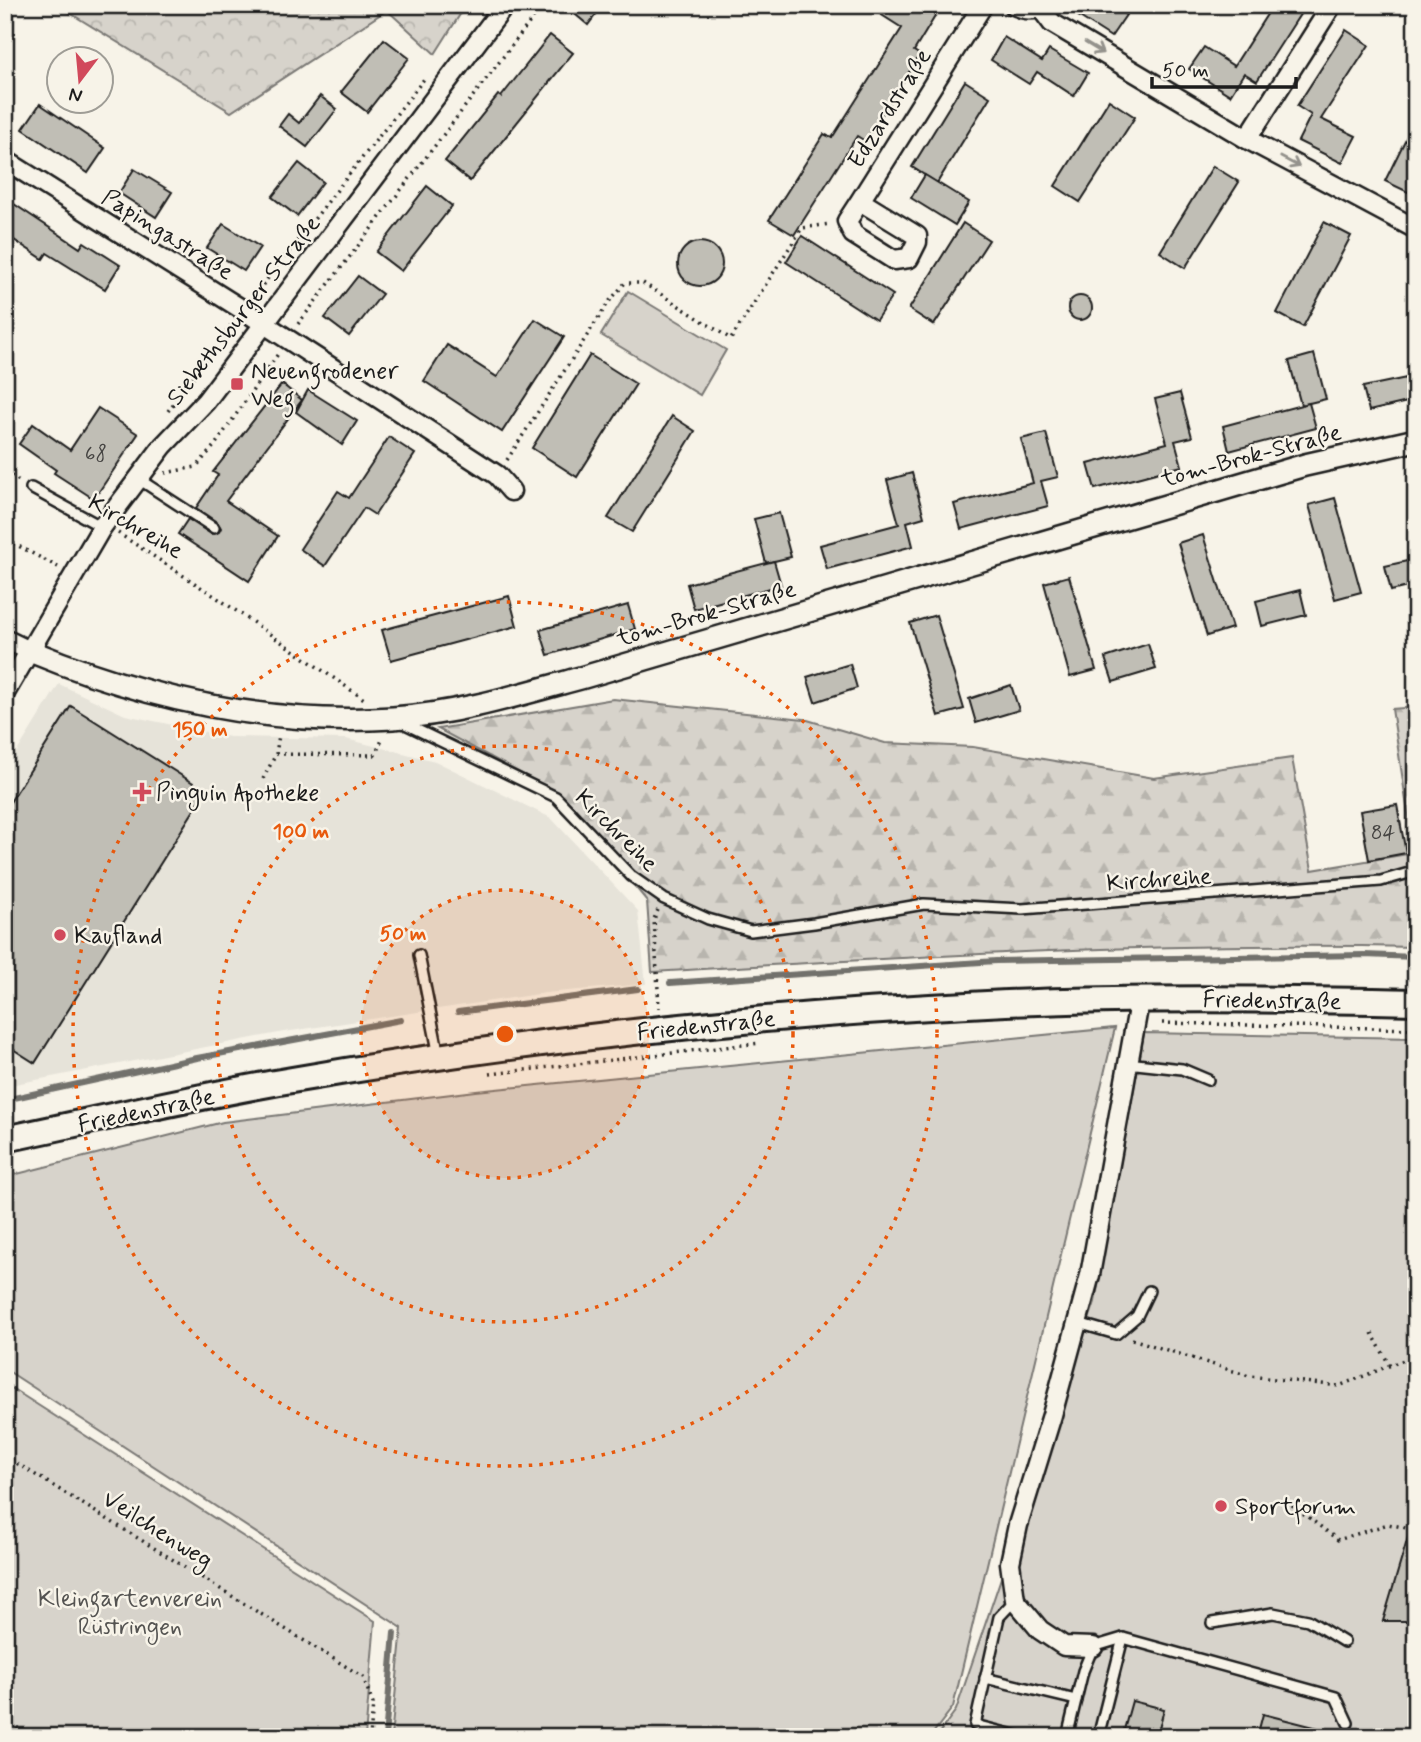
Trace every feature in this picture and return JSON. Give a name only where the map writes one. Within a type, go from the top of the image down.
[{"type":"main road","name":"Friedenstraße","points":[[5,1139],[288,1080],[518,1046],[818,1014],[988,1004],[1137,1007],[1277,999],[1416,1002]]},
{"type":"street","name":"Siebethsburger Straße","points":[[30,651],[102,527],[143,482],[163,446],[206,401],[505,5]]},
{"type":"street","name":"Edzardstraße","points":[[860,201],[917,236],[917,243],[909,258],[894,260],[853,234],[847,222],[860,201],[983,5]]},
{"type":"street","points":[[1014,5],[1023,9],[1042,6],[1052,23],[1247,139],[1416,229]]},
{"type":"street","points":[[1247,139],[1332,5]]},
{"type":"street","name":"Papingastraße","points":[[5,160],[497,475],[511,491]]},
{"type":"street","name":"tom-Brok-Straße","points":[[5,639],[80,672],[124,686],[225,709],[291,716],[393,718],[491,703],[1305,465],[1416,440]]},
{"type":"street","points":[[5,693],[30,651]]},
{"type":"street","points":[[1093,1647],[1064,1646],[1040,1630],[1015,1600],[1010,1563],[1018,1525],[1090,1275],[1137,1007]]},
{"type":"lane","points":[[143,482],[214,528]]},
{"type":"lane","name":"Kirchreihe","points":[[31,488],[102,527]]},
{"type":"lane","name":"Kirchreihe","points":[[393,718],[556,797],[631,876],[664,899],[708,919],[751,931],[924,904],[1022,909],[1381,881],[1416,870]]},
{"type":"lane","points":[[419,955],[439,1057]]},
{"type":"lane","points":[[1127,1063],[1182,1069],[1208,1080]]},
{"type":"lane","points":[[1078,1323],[1116,1334],[1137,1316],[1149,1291]]},
{"type":"lane","points":[[1015,1600],[999,1617],[975,1725],[1023,1737]]},
{"type":"lane","points":[[1212,1623],[1273,1613],[1308,1620],[1344,1642]]},
{"type":"lane","points":[[1098,1737],[1123,1638]]},
{"type":"lane","points":[[1067,1737],[1083,1671],[1093,1647],[1123,1638],[1336,1697],[1348,1723]]},
{"type":"lane","points":[[985,1678],[1076,1700]]},
{"type":"path","points":[[143,482],[158,474],[196,467],[215,445],[306,311],[543,5]]},
{"type":"path","points":[[167,413],[243,310],[431,70]]},
{"type":"path","points":[[497,475],[608,303],[625,284],[643,283],[731,339],[802,228],[847,222]]},
{"type":"path","name":"Kirchreihe","points":[[102,527],[131,540],[320,671],[393,718]]},
{"type":"path","points":[[7,540],[73,575]]},
{"type":"path","points":[[276,754],[375,755],[393,718]]},
{"type":"path","points":[[262,779],[279,743]]},
{"type":"path","points":[[659,1008],[654,919],[664,899]]},
{"type":"path","points":[[1137,1007],[1163,1023],[1416,1029]]},
{"type":"path","points":[[482,1075],[773,1042]]},
{"type":"path","points":[[1372,1333],[1390,1366]]},
{"type":"path","points":[[1116,1334],[1249,1376],[1339,1386],[1416,1355]]},
{"type":"path","name":"Veilchenweg","points":[[5,1456],[363,1677],[373,1704],[370,1737]]},
{"type":"path","points":[[1292,1505],[1338,1540],[1388,1524],[1416,1530]]},
{"type":"path","points":[[5,1720],[32,1737]]},
{"type":"shaded area","name":"Kaufland","points":[[59,684],[125,715],[230,737],[346,739],[435,761],[551,818],[638,911],[646,984],[545,993],[284,1032],[5,1086],[5,771]]},
{"type":"green space","points":[[57,5],[466,5],[435,54],[387,10],[231,112]]},
{"type":"green space","points":[[628,291],[726,350],[700,395],[601,335]]},
{"type":"green space","points":[[613,699],[804,719],[885,743],[973,747],[1154,778],[1292,758],[1312,870],[1414,853],[1392,709],[1416,707],[1416,947],[1129,948],[652,972],[647,901],[558,793],[438,729]]},
{"type":"green space","points":[[1115,1028],[953,1707],[930,1737],[391,1737],[402,1628],[5,1369],[5,1177],[223,1122],[476,1091]]},
{"type":"green space","name":"Sportforum","points":[[1144,1033],[1416,1038],[1416,1737],[936,1737],[956,1710],[1095,1302]]},
{"type":"green space","name":"Kleingartenverein Rüstringen","points":[[5,1384],[375,1621],[365,1737],[5,1737]]},
{"type":"building","points":[[564,5],[603,5],[588,25]]},
{"type":"building","points":[[866,5],[942,5],[914,51],[920,55],[865,141],[857,136],[794,235],[769,220],[824,134],[832,138],[902,28]]},
{"type":"building","points":[[1061,5],[1112,5],[1126,15],[1111,37]]},
{"type":"building","points":[[1273,5],[1306,5],[1257,81],[1244,73],[1230,95],[1189,69],[1204,47],[1234,66]]},
{"type":"building","points":[[1346,30],[1369,45],[1321,119],[1356,136],[1342,163],[1298,141],[1311,115],[1297,106]]},
{"type":"building","points":[[550,35],[573,53],[470,181],[445,161]]},
{"type":"building","points":[[1004,37],[1042,61],[1049,50],[1088,73],[1074,96],[1037,72],[1029,84],[991,60]]},
{"type":"building","points":[[384,39],[409,58],[367,112],[341,92]]},
{"type":"building","points":[[965,81],[990,97],[937,183],[912,167]]},
{"type":"building","points":[[320,96],[337,109],[307,147],[279,126],[288,114],[299,123]]},
{"type":"building","points":[[1109,100],[1135,117],[1080,202],[1055,186]]},
{"type":"building","points":[[40,104],[46,108],[46,116],[58,116],[105,148],[88,173],[23,129]]},
{"type":"building","points":[[1416,118],[1416,183],[1410,193],[1385,181]]},
{"type":"building","points":[[299,163],[323,182],[297,216],[272,197]]},
{"type":"building","points":[[1213,166],[1239,182],[1185,268],[1160,252]]},
{"type":"building","points":[[134,169],[172,192],[156,217],[119,193]]},
{"type":"building","points":[[925,175],[969,202],[955,225],[911,198]]},
{"type":"building","points":[[427,186],[452,206],[401,271],[376,252]]},
{"type":"building","points":[[5,198],[80,248],[84,242],[120,265],[105,289],[47,253],[43,259],[5,234]]},
{"type":"building","points":[[1324,222],[1351,236],[1303,327],[1277,313]]},
{"type":"building","points":[[963,223],[989,240],[934,325],[909,309]]},
{"type":"building","points":[[223,224],[260,247],[244,271],[207,248]]},
{"type":"building","points":[[802,236],[893,295],[876,320],[786,262]]},
{"type":"building","points":[[700,242],[715,249],[722,264],[715,279],[700,286],[685,279],[678,264],[685,249]]},
{"type":"building","points":[[358,276],[382,294],[349,336],[325,318]]},
{"type":"building","points":[[1080,296],[1088,300],[1092,308],[1088,316],[1080,320],[1072,316],[1068,308],[1072,300]]},
{"type":"building","points":[[535,319],[564,337],[502,432],[424,381],[447,345],[497,377]]},
{"type":"building","points":[[1314,354],[1326,399],[1301,405],[1289,361]]},
{"type":"building","points":[[590,355],[636,384],[577,477],[532,448]]},
{"type":"building","points":[[1416,376],[1416,400],[1369,411],[1363,387]]},
{"type":"building","points":[[282,384],[302,400],[226,501],[278,536],[249,581],[178,534],[188,519],[211,534],[219,532],[221,528],[218,523],[196,508],[218,475],[213,472]]},
{"type":"building","points":[[308,390],[357,421],[342,445],[296,412]]},
{"type":"building","points":[[1180,393],[1192,437],[1175,441],[1182,466],[1095,489],[1088,464],[1167,443],[1155,399]]},
{"type":"building","points":[[1309,403],[1316,428],[1229,451],[1223,426]]},
{"type":"building","points":[[98,408],[138,434],[94,499],[54,473],[56,470],[19,444],[33,424],[70,450]]},
{"type":"building","points":[[672,416],[695,431],[632,532],[608,518]]},
{"type":"building","points":[[1046,433],[1058,477],[1041,481],[1048,506],[961,529],[954,504],[1033,483],[1021,439]]},
{"type":"building","points":[[389,437],[415,454],[375,515],[364,508],[325,566],[300,549],[338,491],[349,498]]},
{"type":"building","points":[[912,473],[924,517],[907,522],[913,546],[827,569],[820,545],[899,524],[887,480]]},
{"type":"building","points":[[1335,498],[1361,592],[1335,599],[1309,505]]},
{"type":"building","points":[[779,513],[791,557],[766,563],[754,519]]},
{"type":"building","points":[[1203,535],[1232,628],[1207,636],[1178,543]]},
{"type":"building","points":[[1416,559],[1416,585],[1391,591],[1385,566]]},
{"type":"building","points":[[774,561],[781,585],[694,609],[687,584]]},
{"type":"building","points":[[1069,576],[1096,670],[1070,677],[1044,583]]},
{"type":"building","points":[[1300,590],[1306,615],[1262,626],[1256,601]]},
{"type":"building","points":[[509,596],[517,626],[391,660],[382,630]]},
{"type":"building","points":[[628,605],[635,629],[548,655],[540,630]]},
{"type":"building","points":[[936,615],[964,709],[938,716],[910,623]]},
{"type":"building","points":[[1148,644],[1156,669],[1113,682],[1105,658]]},
{"type":"building","points":[[850,664],[857,688],[815,702],[807,677]]},
{"type":"building","points":[[1011,685],[1019,710],[976,723],[969,699]]},
{"type":"building","name":"Kaufland","points":[[71,706],[206,791],[35,1063],[5,1044],[5,810]]},
{"type":"building","points":[[1397,805],[1406,853],[1369,860],[1360,811]]},
{"type":"building","points":[[1412,1524],[1416,1525],[1416,1621],[1383,1621]]},
{"type":"building","points":[[1132,1701],[1164,1709],[1157,1737],[1122,1737]]},
{"type":"building","points":[[1263,1714],[1330,1731],[1329,1737],[1257,1737]]},
{"type":"waterway","points":[[670,983],[996,961],[1364,955],[1416,957]]},
{"type":"waterway","points":[[458,1012],[638,989]]},
{"type":"waterway","points":[[5,1100],[197,1058],[401,1020]]},
{"type":"waterway","points":[[385,1737],[394,1633]]},
{"type":"place","name":"Neuengrodener Weg","points":[[237,384]]},
{"type":"place","name":"Pinguin Apotheke","points":[[142,792]]},
{"type":"place","name":"Kaufland","points":[[60,935]]},
{"type":"place","name":"Sportforum","points":[[1221,1506]]}]
